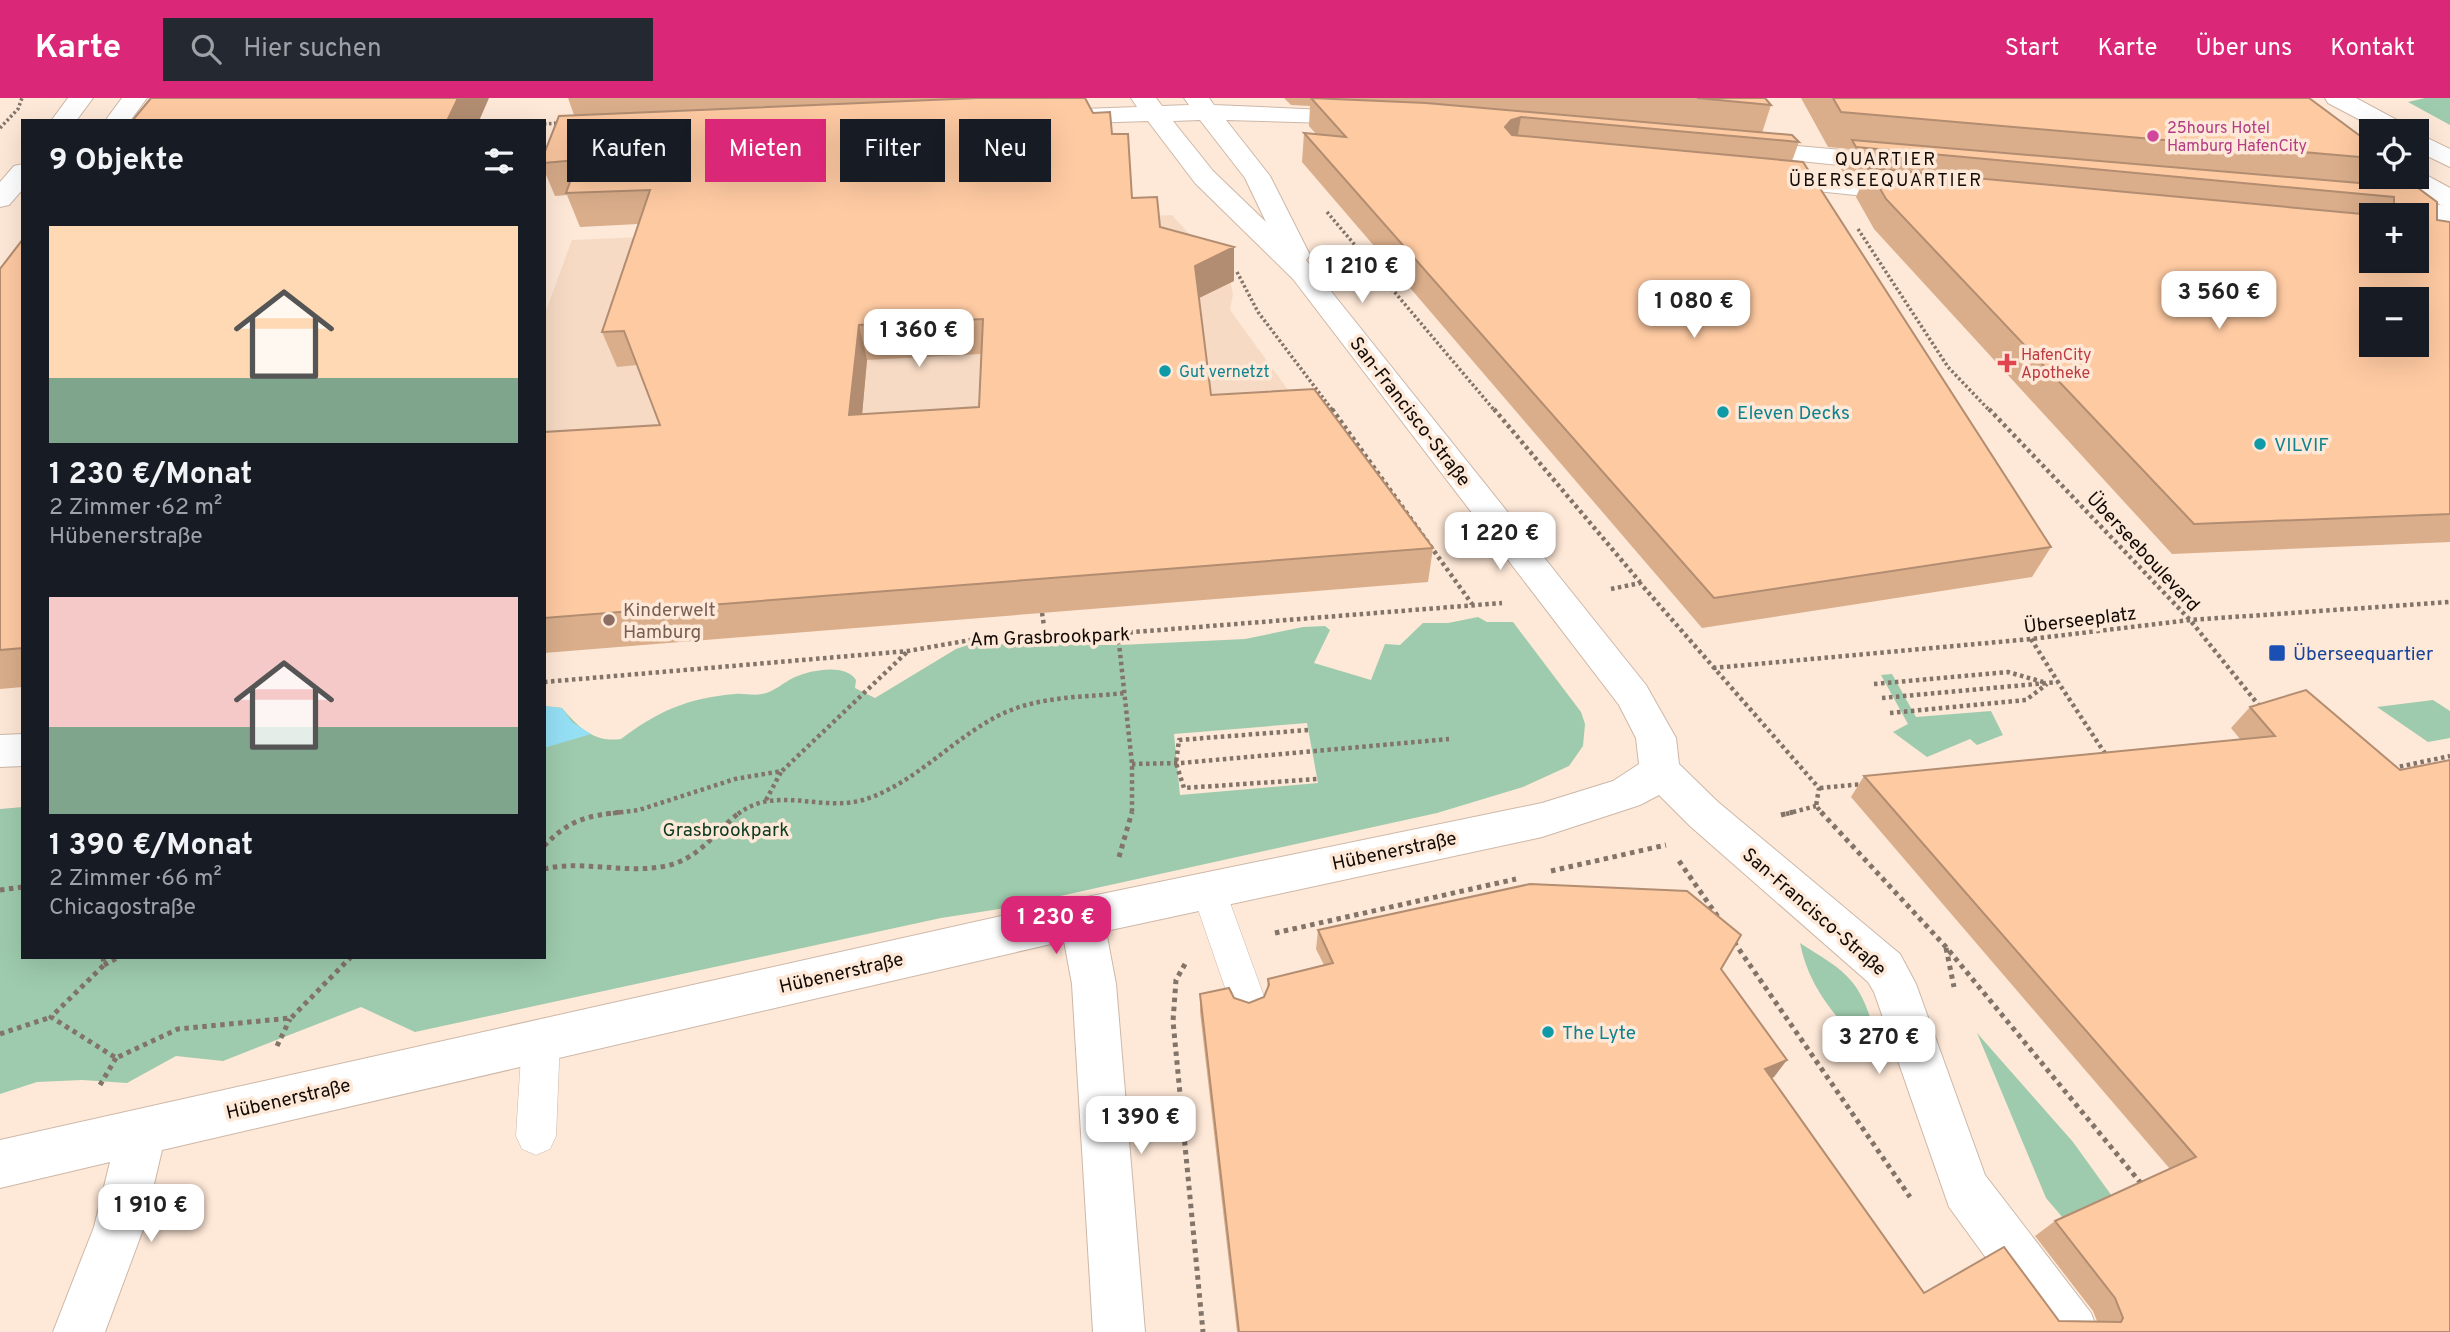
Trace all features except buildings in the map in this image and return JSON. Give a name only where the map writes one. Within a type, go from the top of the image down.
[{"type":"street","points":[[65,119],[81,98]]},
{"type":"street","points":[[119,119],[135,98]]},
{"type":"street","points":[[2337,98],[2376,119]]},
{"type":"street","points":[[1051,119],[1155,112],[1388,119]]},
{"type":"street","name":"San-Francisco-Straße","points":[[1155,112],[1204,177],[1303,273],[1633,695],[1648,720],[1660,762],[1704,814],[1884,968],[1894,984],[1966,1190],[2072,1332]]},
{"type":"street","points":[[1208,113],[1365,142]]},
{"type":"street","name":"San-Francisco-Straße","points":[[1208,113],[1268,195],[1303,273]]},
{"type":"street","points":[[1713,147],[1918,165]]},
{"type":"street","points":[[2429,148],[2450,159]]},
{"type":"street","points":[[0,199],[21,174]]},
{"type":"street","points":[[1747,178],[1938,195]]},
{"type":"street","points":[[2429,187],[2450,199]]},
{"type":"street","points":[[2429,212],[2450,214]]},
{"type":"street","points":[[0,751],[21,750]]},
{"type":"street","name":"Hübenerstraße","points":[[0,1164],[1208,888],[1542,820],[1626,793],[1645,783],[1660,762]]},
{"type":"street","points":[[1082,917],[1094,984],[1119,1332]]},
{"type":"street","points":[[79,1332],[119,1227],[142,1132]]},
{"type":"lane","points":[[1208,888],[1248,1002]]},
{"type":"lane","points":[[536,1136],[541,1040]]},
{"type":"path","points":[[0,128],[18,109],[22,98]]},
{"type":"path","points":[[546,124],[567,122]]},
{"type":"path","points":[[1322,207],[1640,583],[1819,788]]},
{"type":"path","name":"Überseeboulevard","points":[[1853,222],[1948,366],[2190,620],[2263,711]]},
{"type":"path","points":[[1230,263],[1258,312],[1407,511],[1473,605]]},
{"type":"path","points":[[1397,512],[1407,511]]},
{"type":"path","name":"Am Grasbrookpark","points":[[546,682],[908,651],[959,639],[1002,636],[1046,639],[1557,599],[1640,583]]},
{"type":"path","name":"Überseeplatz","points":[[1713,668],[2031,639],[2190,620],[2450,602]]},
{"type":"path","points":[[1042,613],[1046,639]]},
{"type":"path","points":[[1082,917],[1109,886],[1133,810],[1126,693],[1118,634]]},
{"type":"path","points":[[2031,639],[2109,758],[2095,760]]},
{"type":"path","points":[[766,800],[782,771],[908,651]]},
{"type":"path","points":[[1874,684],[2008,672],[2048,683]]},
{"type":"path","points":[[1882,698],[2058,681]]},
{"type":"path","points":[[1891,713],[2026,700],[2048,683]]},
{"type":"path","points":[[546,868],[588,862],[630,869],[674,864],[691,857],[732,817],[749,806],[766,800],[806,800],[835,804],[872,798],[903,781],[1003,715],[1021,707],[1063,699],[1126,693]]},
{"type":"path","points":[[1308,730],[1179,740],[1176,763],[1184,788],[1318,779]]},
{"type":"path","points":[[1132,764],[1176,763],[1449,739]]},
{"type":"path","points":[[2384,769],[2450,756]]},
{"type":"path","points":[[546,844],[559,829],[575,821],[639,810],[735,779],[782,771]]},
{"type":"path","points":[[1819,788],[1868,783]]},
{"type":"path","points":[[1819,788],[1816,806],[1946,947],[2152,1196]]},
{"type":"path","points":[[1548,871],[1669,844],[1725,928]]},
{"type":"path","points":[[1203,1332],[1173,1021],[1173,992],[1180,969],[1189,960],[1227,944],[1522,877]]},
{"type":"path","points":[[0,890],[21,887]]},
{"type":"path","points":[[1732,939],[1895,1178]]},
{"type":"path","points":[[1946,947],[1956,997]]},
{"type":"path","points":[[103,959],[104,965]]},
{"type":"path","points":[[0,1034],[51,1017],[104,965],[115,959]]},
{"type":"path","points":[[51,1017],[116,1058],[178,1029],[291,1018],[349,959]]},
{"type":"shaded area","points":[[1172,215],[1230,279],[1233,294],[1230,310],[1312,423],[546,467],[546,311],[572,240]]},
{"type":"green space","points":[[2425,98],[2450,98],[2450,125],[2408,102]]},
{"type":"green space","name":"Grasbrookpark","points":[[1478,617],[1487,622],[1513,622],[1581,712],[1585,724],[1583,746],[1569,766],[1523,787],[1437,813],[1006,908],[941,918],[415,1032],[361,1007],[223,1061],[176,1056],[127,1083],[82,1080],[37,1082],[0,1094],[0,809],[21,807],[21,959],[546,959],[546,706],[562,708],[581,727],[595,736],[611,740],[621,739],[674,707],[718,696],[762,694],[795,677],[818,670],[844,671],[856,680],[855,688],[875,698],[956,649],[971,644],[1120,645],[1245,639],[1303,627],[1325,626],[1330,630],[1314,663],[1371,680],[1385,644],[1400,645],[1423,623],[1448,623]],"holes":[[[1307,723],[1318,783],[1180,795],[1174,734]]]},
{"type":"green space","points":[[1892,674],[1916,717],[1991,711],[2003,735],[1977,745],[1970,739],[1927,757],[1893,732],[1908,724],[1881,675]]},
{"type":"green space","points":[[2433,700],[2450,711],[2450,738],[2428,742],[2377,707]]},
{"type":"green space","points":[[1800,943],[1835,966],[1853,983],[1868,1012],[1884,1065],[1844,1025],[1821,995],[1805,962]]},
{"type":"green space","points":[[1977,1033],[2073,1142],[2197,1314],[2160,1332],[2046,1198]]},
{"type":"water","points":[[546,706],[562,708],[572,722],[591,734],[546,747]]},
{"type":"place","name":"25hours Hotel Hamburg HafenCity","points":[[2153,136]]},
{"type":"place","name":"HafenCity Apotheke","points":[[2007,363]]},
{"type":"place","name":"Gut vernetzt","points":[[1165,371]]},
{"type":"place","name":"Eleven Decks","points":[[1723,412]]},
{"type":"place","name":"VILVIF","points":[[2260,444]]},
{"type":"place","name":"Kinderwelt Hamburg","points":[[609,620]]},
{"type":"place","name":"Überseequartier","points":[[2277,653]]},
{"type":"place","name":"The Lyte","points":[[1548,1032]]},
{"type":"district","name":"QUARTIER ÜBERSEEQUARTIER","points":[[1886,169]]}]
